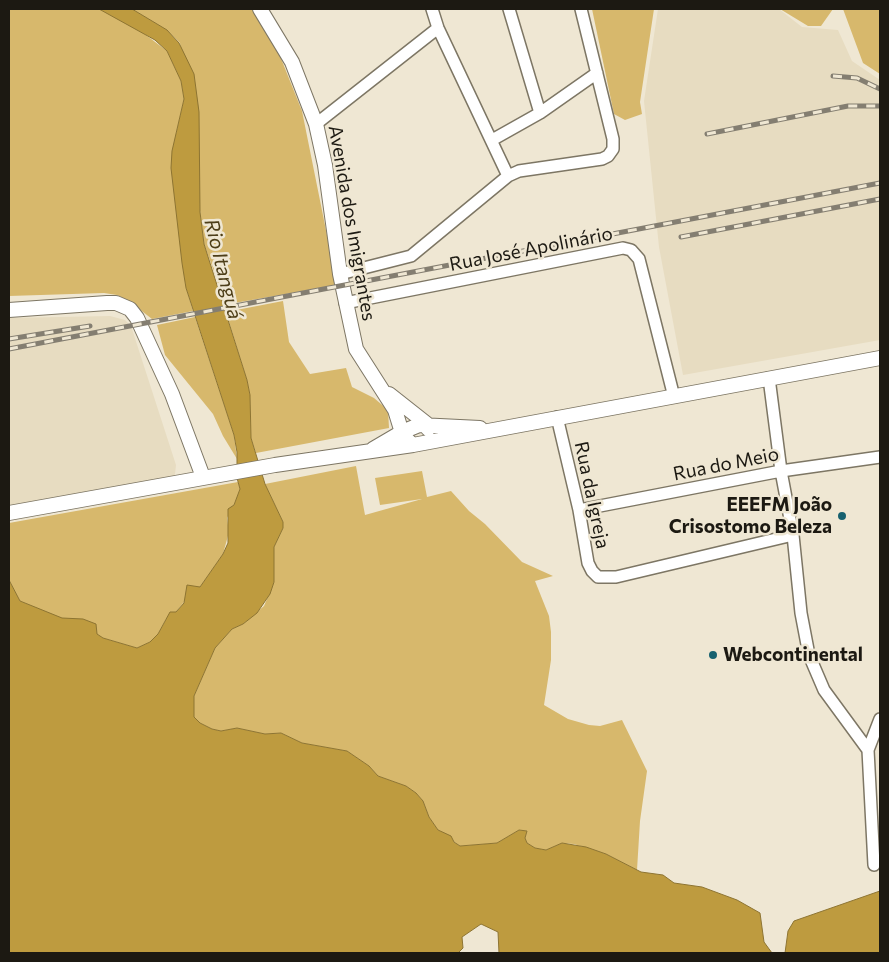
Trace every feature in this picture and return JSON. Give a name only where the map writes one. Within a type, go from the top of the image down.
[{"type":"street","name":"Avenida dos Imigrantes","points":[[260,9],[292,62],[316,124],[325,165],[345,303],[356,349],[399,419],[402,432],[419,444]]},
{"type":"street","points":[[432,9],[438,28],[508,176]]},
{"type":"street","points":[[509,9],[540,113]]},
{"type":"street","points":[[340,274],[410,256],[508,176],[519,171],[608,156],[613,149],[613,139],[581,9]]},
{"type":"street","points":[[316,124],[438,28]]},
{"type":"street","points":[[492,140],[540,113],[597,73]]},
{"type":"street","name":"Rua José Apolinário","points":[[345,303],[623,248],[631,250],[639,259],[674,397]]},
{"type":"street","points":[[9,310],[107,303],[116,304],[130,310],[137,318],[172,394],[202,477]]},
{"type":"street","points":[[9,513],[202,477],[419,444],[880,358]]},
{"type":"street","points":[[769,378],[781,471],[793,535],[801,612],[812,663],[824,690],[868,750]]},
{"type":"street","name":"Avenida dos Imigrantes","points":[[382,389],[427,424]]},
{"type":"street","name":"Rua da Igreja","points":[[557,417],[579,510],[588,563],[592,571],[598,576],[616,577],[793,535]]},
{"type":"street","points":[[368,452],[402,432],[427,424],[496,429]]},
{"type":"street","points":[[419,444],[427,424]]},
{"type":"street","name":"Rua do Meio","points":[[579,510],[781,471],[880,457]]},
{"type":"street","points":[[874,865],[868,750],[880,720]]},
{"type":"shaded area","points":[[9,9],[99,9],[138,29],[167,51],[181,81],[184,99],[176,134],[186,288],[193,311],[152,319],[129,301],[117,295],[104,293],[9,296]]},
{"type":"shaded area","points":[[99,9],[132,9],[167,30],[179,43],[194,74],[199,112],[200,212],[204,244],[247,380],[250,395],[251,438],[265,484],[283,522],[283,528],[274,547],[274,582],[270,594],[257,613],[243,624],[232,629],[215,648],[194,696],[194,717],[200,723],[221,731],[237,728],[265,734],[281,733],[302,743],[347,751],[369,766],[378,776],[406,786],[416,793],[423,801],[429,817],[438,830],[451,836],[454,842],[460,846],[497,843],[519,830],[527,831],[525,838],[527,843],[535,848],[546,850],[562,843],[586,847],[606,854],[641,872],[663,875],[674,883],[702,887],[737,900],[760,913],[764,942],[772,953],[499,953],[498,932],[481,924],[462,937],[463,948],[458,953],[9,953],[9,580],[20,601],[62,618],[83,619],[96,624],[97,634],[103,638],[137,648],[150,642],[158,634],[170,612],[176,612],[184,603],[187,585],[200,587],[223,554],[228,543],[228,509],[234,505],[240,489],[237,478],[237,452],[234,435],[186,288],[182,263],[171,168],[172,151],[184,99],[181,81],[167,51],[155,40]]},
{"type":"shaded area","points":[[132,9],[252,9],[280,56],[302,111],[337,285],[223,305],[217,280],[204,244],[180,43],[168,31]]},
{"type":"shaded area","points":[[592,9],[654,9],[640,102],[642,114],[625,120],[614,114]]},
{"type":"shaded area","points":[[658,9],[779,9],[802,27],[838,30],[852,61],[880,80],[880,340],[683,375],[659,247],[644,101]]},
{"type":"shaded area","points":[[780,9],[833,9],[821,26],[808,26]]},
{"type":"shaded area","points":[[843,9],[880,9],[880,74],[863,63]]},
{"type":"shaded area","points":[[283,301],[289,342],[310,374],[346,368],[352,387],[374,398],[388,410],[389,428],[256,453],[251,438],[250,395],[247,380],[226,312]]},
{"type":"shaded area","points":[[110,316],[125,320],[131,326],[176,465],[175,474],[173,477],[9,507],[9,318]]},
{"type":"shaded area","points":[[195,317],[234,435],[237,459],[223,436],[213,414],[165,355],[157,325]]},
{"type":"shaded area","points":[[356,466],[365,515],[422,499],[380,505],[375,478],[422,471],[427,497],[451,491],[522,562],[553,576],[535,581],[549,616],[551,632],[551,660],[544,705],[568,719],[589,725],[600,726],[622,720],[647,771],[640,821],[637,870],[606,854],[574,844],[562,843],[546,850],[535,848],[527,843],[525,838],[527,831],[519,830],[497,843],[460,846],[438,830],[429,817],[423,801],[416,793],[406,786],[378,776],[369,766],[347,751],[302,743],[281,733],[265,734],[237,728],[221,731],[212,729],[200,723],[194,717],[194,696],[215,648],[232,629],[243,624],[264,606],[274,582],[274,547],[283,528],[283,522],[265,484]]},
{"type":"shaded area","points":[[238,482],[240,489],[238,497],[227,518],[229,532],[223,554],[200,587],[196,587],[176,612],[166,619],[158,634],[150,642],[137,648],[103,638],[20,601],[9,580],[9,523]]},
{"type":"shaded area","points":[[880,891],[880,953],[785,953],[788,931],[794,921]]},
{"type":"railway","points":[[833,76],[857,78],[880,89]]},
{"type":"railway","points":[[707,134],[848,106],[880,106]]},
{"type":"railway","points":[[9,349],[880,183]]},
{"type":"railway","points":[[681,237],[880,199]]},
{"type":"railway","points":[[9,339],[90,326]]},
{"type":"place","name":"EEEFM João Crisostomo Beleza","points":[[842,516]]},
{"type":"place","name":"Webcontinental","points":[[713,655]]},
{"type":"water label","name":"Rio Itanguá","points":[[223,269]]}]
